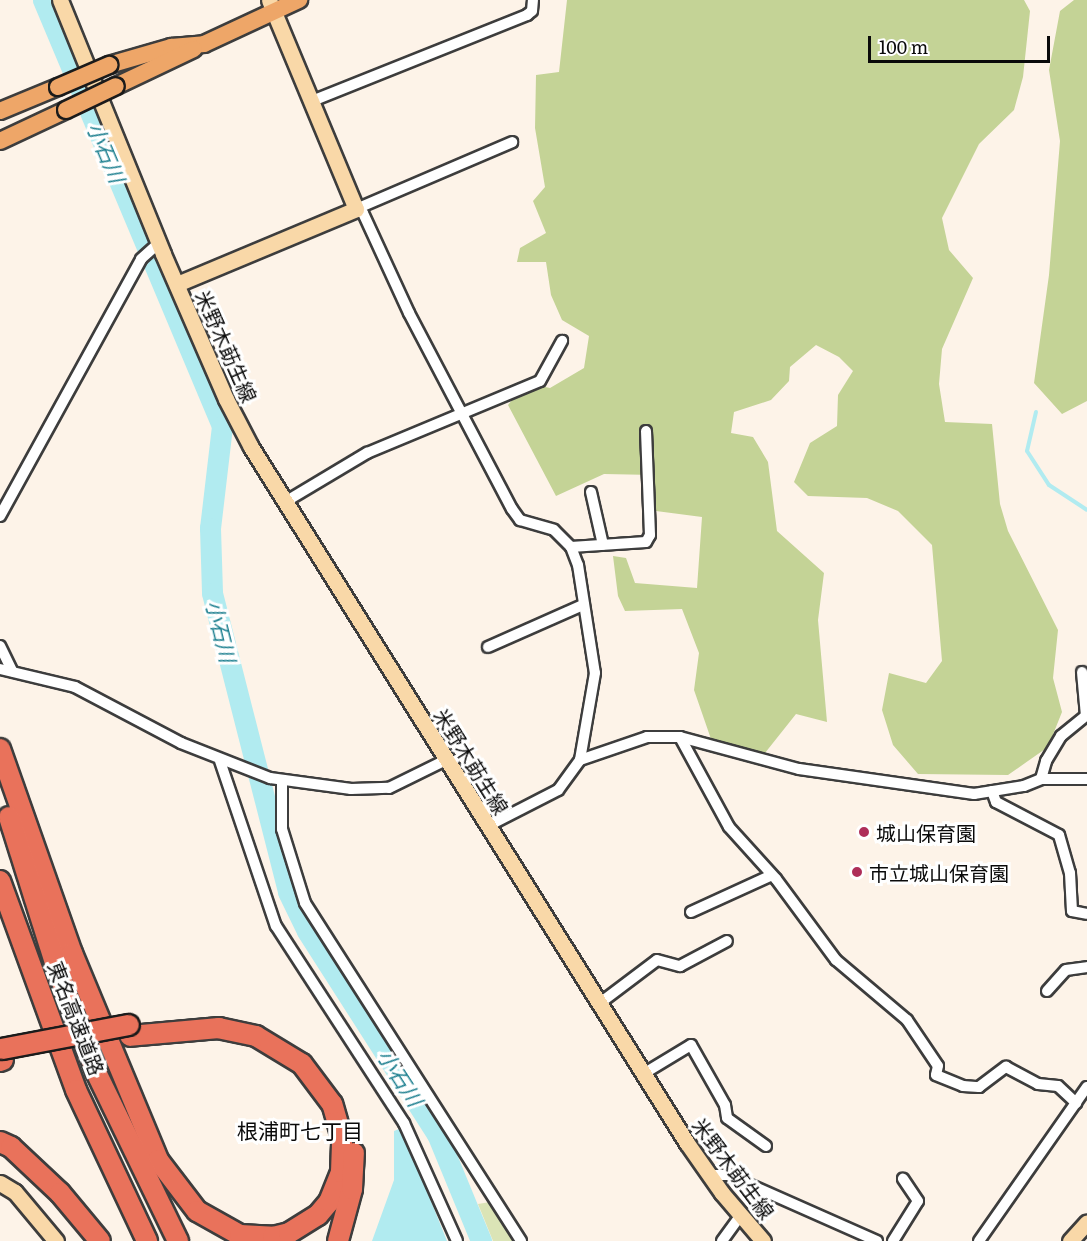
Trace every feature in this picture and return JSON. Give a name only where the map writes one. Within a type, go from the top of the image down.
[{"type":"highway","points":[[0,748],[72,953],[158,1160],[197,1211],[240,1235],[273,1237],[289,1233],[318,1215],[329,1202],[341,1172],[342,1138],[332,1104],[302,1064],[256,1036],[219,1028],[130,1030]]},
{"type":"highway","name":"東名高速道路","points":[[0,786],[56,966],[96,1072],[178,1241]]},
{"type":"highway","name":"東名高速道路","points":[[0,881],[76,1090],[147,1241]]},
{"type":"highway","points":[[1,1055],[201,1017],[246,1022],[287,1039],[316,1063],[344,1106],[354,1145],[352,1189],[338,1241]]},
{"type":"highway","points":[[0,1142],[11,1147],[60,1193],[100,1241]]},
{"type":"main road","name":"米野木莇生線","points":[[60,0],[157,244],[177,284],[233,414],[285,502],[446,760],[708,1175],[763,1241]]},
{"type":"main road","points":[[0,141],[204,44],[253,19],[271,5],[298,0]]},
{"type":"main road","points":[[271,5],[356,209]]},
{"type":"main road","points":[[0,111],[109,65],[171,47],[204,44]]},
{"type":"main road","name":"米野木莇生線","points":[[177,284],[356,209]]},
{"type":"main road","points":[[0,1183],[15,1192],[56,1241]]},
{"type":"main road","points":[[1070,1241],[1087,1222]]},
{"type":"street","points":[[312,101],[527,15],[532,11],[533,0]]},
{"type":"street","points":[[356,209],[512,142]]},
{"type":"street","points":[[356,209],[363,213],[461,412],[512,509],[520,520],[554,530],[571,547],[595,673],[580,760],[558,790],[488,826]]},
{"type":"street","points":[[0,516],[141,258],[157,244]]},
{"type":"street","points":[[285,502],[367,453],[540,381],[562,341]]},
{"type":"street","points":[[571,547],[640,544],[650,535],[646,431]]},
{"type":"street","points":[[591,492],[603,545]]},
{"type":"street","points":[[488,647],[583,605]]},
{"type":"street","points":[[0,646],[12,671]]},
{"type":"street","points":[[0,669],[75,687],[220,761],[270,778],[351,789],[389,788],[446,760]]},
{"type":"street","points":[[1041,778],[1046,761],[1061,736],[1087,715],[1082,672]]},
{"type":"street","points":[[580,760],[647,737],[680,737],[799,770],[974,794],[1041,778],[1087,779]]},
{"type":"street","points":[[680,737],[729,827],[770,876],[776,879],[836,960],[907,1020],[938,1066],[936,1075],[963,1086],[979,1087],[1006,1067],[1038,1084],[1058,1086],[1076,1104]]},
{"type":"street","points":[[220,761],[276,926],[405,1123],[457,1241]]},
{"type":"street","points":[[282,780],[282,829],[305,903],[521,1241]]},
{"type":"street","points":[[992,791],[996,802],[1059,835],[1070,873],[1072,911],[1087,914]]},
{"type":"street","points":[[692,912],[770,876]]},
{"type":"street","points":[[600,1004],[657,960],[680,966],[727,941]]},
{"type":"street","points":[[1047,991],[1066,970],[1087,967]]},
{"type":"street","points":[[644,1074],[692,1045],[725,1105],[728,1118],[766,1146]]},
{"type":"street","points":[[979,1241],[1087,1088]]},
{"type":"street","points":[[708,1175],[728,1175],[877,1241]]},
{"type":"street","points":[[893,1241],[918,1201],[903,1179]]},
{"type":"street","points":[[722,1241],[741,1215]]},
{"type":"green space","points":[[567,0],[1024,0],[1030,11],[1023,77],[1014,110],[979,144],[942,218],[949,250],[973,278],[942,349],[939,384],[945,422],[992,424],[1000,504],[1008,531],[1058,630],[1053,678],[1062,712],[1048,747],[1008,775],[918,774],[893,745],[882,710],[889,673],[926,683],[942,661],[932,545],[898,511],[867,498],[808,496],[794,482],[810,443],[837,426],[838,395],[853,371],[839,357],[816,345],[790,367],[789,381],[771,400],[734,412],[731,433],[753,437],[768,462],[777,531],[824,573],[818,620],[827,722],[796,714],[765,753],[711,739],[694,690],[699,653],[682,609],[625,611],[618,596],[613,556],[626,558],[635,583],[697,588],[702,517],[656,511],[654,475],[604,474],[556,496],[508,405],[526,383],[550,388],[584,368],[589,336],[562,320],[551,295],[546,262],[517,262],[520,248],[546,233],[533,201],[545,187],[535,128],[536,75],[559,72]]},
{"type":"green space","points":[[1074,0],[1087,0],[1087,401],[1062,414],[1034,383],[1049,275],[1060,141],[1049,70],[1060,11]]},
{"type":"green space","points":[[490,1202],[516,1241],[493,1241],[478,1204]]},
{"type":"water","points":[[399,1129],[409,1146],[447,1241],[372,1241],[394,1180],[394,1131]]},
{"type":"waterway","name":"小石川","points":[[43,0],[222,426],[210,528],[212,593],[288,892],[307,931],[437,1134],[481,1241]]},
{"type":"waterway","points":[[1036,412],[1027,451],[1049,485],[1087,510]]},
{"type":"place","name":"城山保育園","points":[[864,832]]},
{"type":"place","name":"市立城山保育園","points":[[857,872]]},
{"type":"district","name":"根浦町七丁目","points":[[300,1130]]}]
